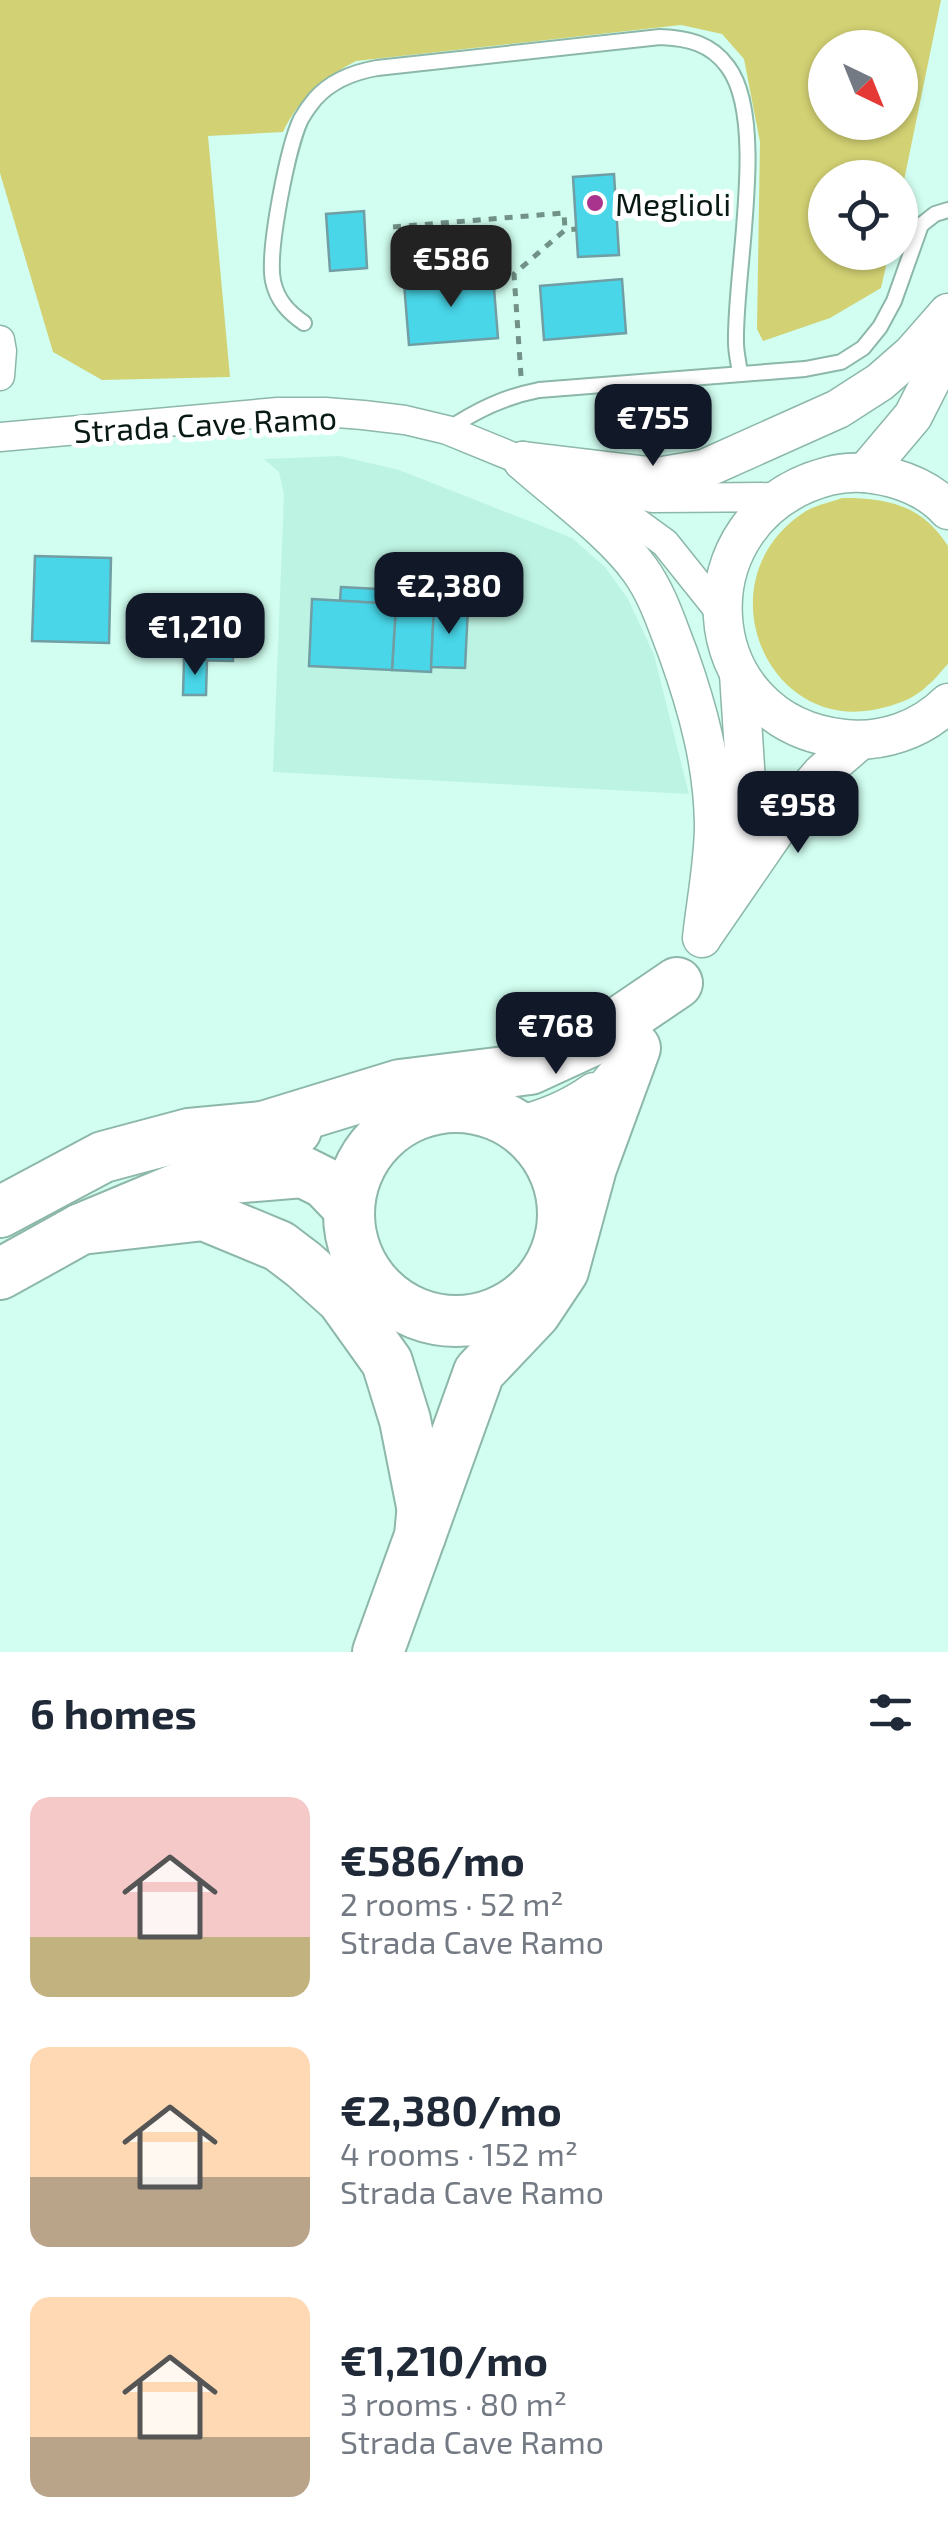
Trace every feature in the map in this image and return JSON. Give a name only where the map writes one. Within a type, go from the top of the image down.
[{"type":"highway","points":[[263,1127],[400,1085],[530,1069],[593,1040],[677,983]]},
{"type":"highway","points":[[378,1652],[422,1503],[479,1372],[535,1313],[563,1271],[626,1062]]},
{"type":"highway","points":[[450,1106],[498,1114],[534,1143],[558,1180],[563,1227],[557,1250],[544,1274],[526,1295],[484,1317],[445,1320],[408,1310],[382,1291],[362,1266],[351,1238],[348,1208],[354,1179],[381,1137],[401,1121],[450,1106]]},
{"type":"highway","points":[[0,1212],[103,1158],[189,1134],[263,1127],[381,1137]]},
{"type":"highway","points":[[0,1274],[81,1229],[196,1180],[303,1172],[325,1182],[348,1208]]},
{"type":"highway","points":[[81,1229],[204,1215],[278,1246],[304,1265],[342,1299],[388,1362],[422,1503]]},
{"type":"highway","points":[[408,1310],[424,1362],[422,1503]]},
{"type":"highway","points":[[422,1503],[436,1414],[451,1366],[484,1317]]},
{"type":"street","points":[[523,461],[656,476],[704,470],[838,410],[880,382],[912,354],[948,313]]},
{"type":"street","points":[[0,340],[0,376]]},
{"type":"street","points":[[865,473],[914,416],[948,348]]},
{"type":"street","name":"Strada Cave Ramo","points":[[0,437],[278,412],[326,412],[405,420],[447,430],[523,461],[652,498],[780,497]]},
{"type":"street","points":[[523,461],[622,547],[657,598],[689,684],[711,774],[714,828],[702,938]]},
{"type":"street","name":"Strada Cave Ramo","points":[[523,461],[632,519],[665,543],[722,614]]},
{"type":"street","points":[[948,510],[906,482],[865,473],[836,474],[806,482],[754,519],[736,548],[724,580],[722,614],[727,645],[739,674],[761,703],[790,724],[823,737],[859,741],[888,737],[916,727],[948,703]]},
{"type":"street","points":[[702,938],[736,843],[746,782],[739,674]]},
{"type":"street","points":[[534,1143],[626,1062],[702,938],[789,811],[859,741]]},
{"type":"lane","points":[[304,323],[289,313],[279,298],[273,280],[272,254],[292,144],[302,118],[328,88],[352,74],[377,68],[660,37],[686,38],[701,43],[728,65],[739,86],[744,110],[747,181],[736,343],[740,374]]},
{"type":"lane","points":[[447,430],[477,410],[522,394],[805,369],[841,362],[863,348],[880,327],[894,301],[921,225],[948,210]]},
{"type":"path","points":[[392,226],[564,213],[565,230]]},
{"type":"path","points":[[522,394],[514,274],[565,230],[576,229]]},
{"type":"shaded area","points":[[0,0],[941,0],[918,112],[918,30],[808,30],[808,140],[912,140],[908,160],[808,160],[808,270],[885,270],[881,288],[830,318],[763,341],[757,329],[760,142],[744,59],[722,34],[681,25],[356,61],[313,90],[283,132],[208,136],[230,377],[102,380],[53,352],[0,173]]},
{"type":"shaded area","points":[[340,456],[399,470],[572,538],[605,567],[628,599],[654,655],[689,794],[273,772],[284,495],[279,472],[264,459]]},
{"type":"shaded area","points":[[842,498],[889,502],[902,507],[927,521],[948,546],[948,664],[918,693],[886,707],[844,711],[809,700],[781,678],[762,647],[753,612],[757,575],[774,540],[806,511]]},
{"type":"building","name":"Meglioli","points":[[614,174],[619,255],[578,257],[573,177]]},
{"type":"building","points":[[364,211],[367,268],[330,271],[326,214]]},
{"type":"building","points":[[493,276],[498,338],[409,345],[404,283]]},
{"type":"building","points":[[622,279],[626,333],[544,340],[540,286]]},
{"type":"building","points":[[35,556],[111,558],[109,643],[32,641]]},
{"type":"building","points":[[341,587],[451,593],[450,608],[434,607],[431,672],[392,670],[396,604],[340,601]]},
{"type":"building","points":[[312,599],[396,604],[392,670],[309,666]]},
{"type":"building","points":[[185,601],[234,602],[233,661],[184,660]]},
{"type":"building","points":[[434,607],[468,608],[465,668],[431,667]]},
{"type":"building","points":[[184,660],[207,660],[206,695],[183,695]]},
{"type":"place","name":"Meglioli","points":[[595,203]]}]
